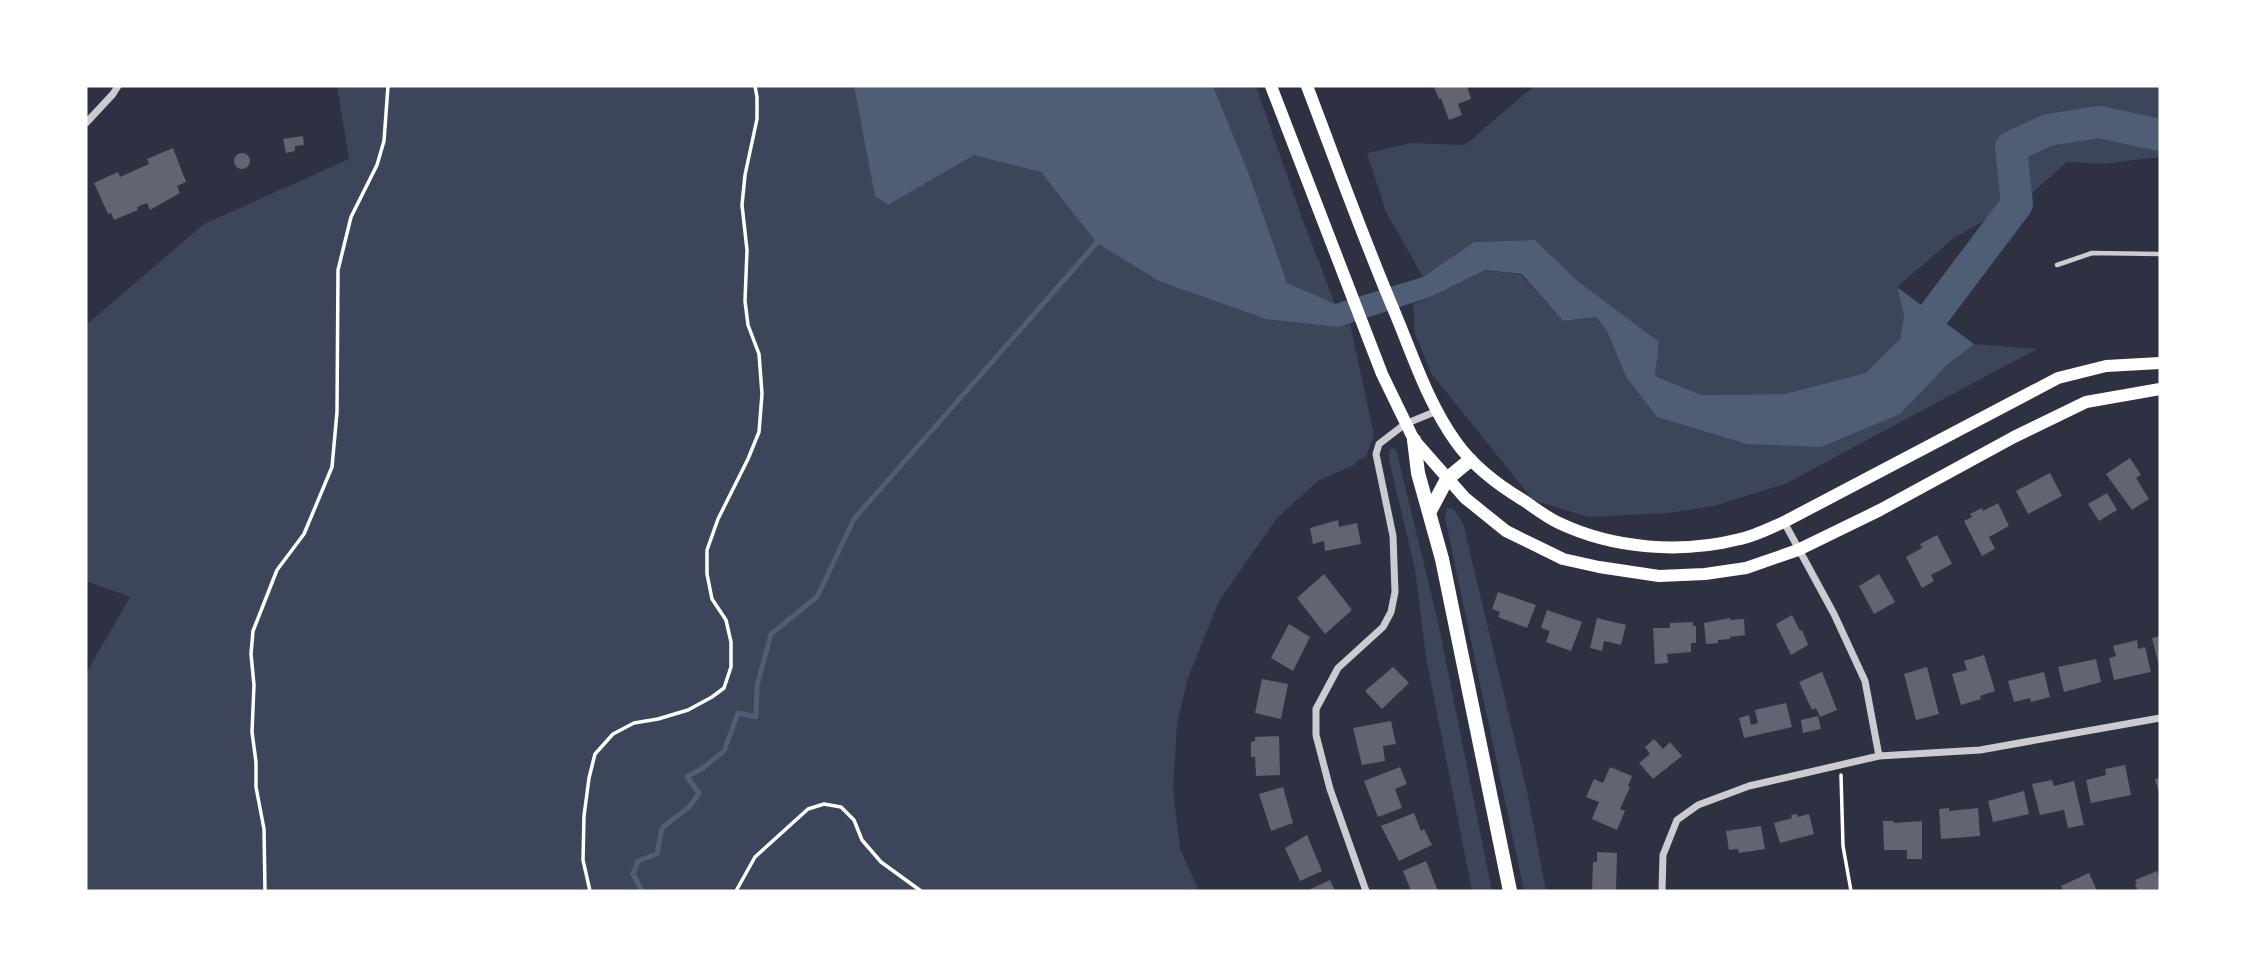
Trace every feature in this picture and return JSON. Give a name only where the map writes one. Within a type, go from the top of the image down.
[{"type":"highway","points":[[1414,440],[1418,473],[1449,589],[1510,891]]},
{"type":"highway","points":[[1430,511],[1447,479],[1470,460]]},
{"type":"main road","points":[[1271,86],[1382,374],[1414,440],[1465,498],[1506,531],[1563,559],[1659,576],[1705,574],[1745,568],[1798,550],[2086,402],[2160,389]]},
{"type":"main road","points":[[1307,86],[1378,275],[1437,411],[1470,460],[1504,489],[1558,523],[1618,542],[1656,548],[1741,539],[1784,522],[2058,379],[2106,366],[2160,363]]},
{"type":"street","points":[[86,122],[118,86]]},
{"type":"street","points":[[1366,891],[1327,776],[1316,735],[1316,709],[1338,668],[1383,627],[1391,612],[1395,593],[1393,536],[1376,454],[1379,444],[1405,424],[1437,411]]},
{"type":"street","points":[[1784,522],[1834,614],[1865,681],[1879,756]]},
{"type":"street","points":[[1662,891],[1663,855],[1677,820],[1698,805],[1749,786],[1879,756],[1980,750],[2160,718]]},
{"type":"lane","points":[[2057,265],[2092,253],[2160,254]]},
{"type":"path","points":[[265,891],[264,829],[256,788],[252,732],[253,631],[277,570],[304,534],[332,467],[337,412],[338,270],[351,217],[377,165],[384,141],[388,86]]},
{"type":"path","points":[[590,891],[583,860],[584,816],[589,778],[596,754],[613,734],[634,723],[688,710],[712,697],[724,688],[731,667],[731,642],[726,620],[712,599],[707,574],[707,550],[718,519],[759,432],[762,394],[759,354],[748,325],[745,300],[747,264],[742,205],[745,175],[757,119],[755,86]]},
{"type":"path","points":[[1840,765],[1843,846],[1851,891]]},
{"type":"path","points":[[736,891],[755,857],[808,808],[824,804],[841,807],[854,820],[862,840],[881,862],[921,891]]},
{"type":"shaded area","points":[[337,86],[1256,86],[1335,304],[1330,302],[1339,327],[1350,324],[1374,435],[1366,457],[1318,481],[1277,518],[1219,601],[1188,678],[1177,724],[1173,789],[1180,849],[1199,891],[86,891],[86,673],[130,597],[86,581],[86,325],[204,224],[349,159]]},
{"type":"shaded area","points":[[854,86],[1213,86],[1248,172],[1287,283],[1335,304],[1423,277],[1474,242],[1535,240],[1580,283],[1659,342],[1655,376],[1701,395],[1784,394],[1866,373],[1900,339],[1904,316],[1897,287],[1974,344],[1946,366],[1900,414],[1821,447],[1747,444],[1657,417],[1626,377],[1607,331],[1596,317],[1563,321],[1522,274],[1485,270],[1433,296],[1339,327],[1266,319],[1159,281],[1097,243],[1041,172],[974,155],[888,205],[875,196]]},
{"type":"shaded area","points":[[1534,86],[2160,86],[2160,157],[2102,164],[2067,162],[2032,193],[1954,238],[1897,287],[1904,316],[1900,339],[1866,373],[1784,394],[1701,395],[1655,376],[1580,283],[1535,240],[1474,242],[1423,277],[1386,212],[1367,153],[1411,143],[1465,145]]},
{"type":"shaded area","points":[[1485,270],[1522,275],[1563,321],[1596,317],[1607,331],[1626,377],[1657,417],[1946,366],[1974,344],[2037,349],[1785,484],[1714,506],[1669,513],[1588,517],[1533,500],[1431,373],[1415,334],[1413,304]]},
{"type":"shaded area","points":[[1396,449],[1438,622],[1492,891],[1472,891],[1426,657],[1415,569],[1389,460],[1389,451]]},
{"type":"shaded area","points":[[1447,508],[1454,509],[1463,523],[1527,791],[1546,891],[1524,891],[1445,518]]},
{"type":"building","points":[[1467,86],[1471,99],[1458,104],[1462,115],[1449,120],[1434,87]]},
{"type":"building","points":[[303,136],[304,145],[295,146],[295,151],[286,153],[283,139]]},
{"type":"building","points":[[173,148],[186,182],[177,186],[180,193],[150,210],[147,203],[137,207],[138,210],[114,220],[111,213],[108,214],[94,183],[118,172],[120,177],[149,164],[147,159]]},
{"type":"building","points":[[239,153],[245,153],[250,161],[248,167],[239,169],[234,164],[234,158]]},
{"type":"building","points":[[2130,458],[2141,475],[2136,478],[2149,499],[2132,510],[2106,474]]},
{"type":"building","points":[[2050,473],[2062,496],[2028,514],[2016,491]]},
{"type":"building","points":[[2107,493],[2117,510],[2099,521],[2088,504]]},
{"type":"building","points":[[1998,503],[2009,526],[1989,537],[1995,549],[1982,556],[1964,521],[1972,517],[1970,514]]},
{"type":"building","points":[[1338,520],[1339,527],[1357,523],[1361,544],[1325,551],[1324,541],[1313,544],[1310,528]]},
{"type":"building","points":[[1937,535],[1952,564],[1931,575],[1934,581],[1922,588],[1906,557],[1922,548],[1920,544]]},
{"type":"building","points":[[1324,574],[1352,610],[1325,634],[1297,598]]},
{"type":"building","points":[[1879,574],[1895,602],[1874,614],[1859,586]]},
{"type":"building","points":[[1498,592],[1536,605],[1527,628],[1498,617],[1500,612],[1492,609]]},
{"type":"building","points":[[1547,610],[1582,622],[1571,651],[1546,642],[1550,631],[1541,628]]},
{"type":"building","points":[[1792,615],[1808,645],[1791,655],[1776,624]]},
{"type":"building","points":[[1597,618],[1626,625],[1621,645],[1604,641],[1602,651],[1590,648]]},
{"type":"building","points":[[1730,618],[1744,619],[1745,635],[1706,644],[1704,623]]},
{"type":"building","points":[[1693,622],[1693,626],[1696,626],[1696,643],[1691,643],[1691,652],[1667,654],[1668,663],[1655,664],[1653,628],[1670,628],[1670,623]]},
{"type":"building","points":[[1289,624],[1310,637],[1293,671],[1271,658]]},
{"type":"building","points":[[2160,636],[2160,666],[2159,666],[2152,638]]},
{"type":"building","points":[[2137,640],[2138,649],[2145,647],[2151,672],[2114,680],[2109,658],[2116,656],[2113,646]]},
{"type":"building","points":[[1984,655],[1995,691],[1961,705],[1952,674],[1967,670],[1964,661]]},
{"type":"building","points":[[2096,659],[2101,682],[2064,692],[2058,667]]},
{"type":"building","points":[[1393,667],[1409,683],[1382,709],[1366,690]]},
{"type":"building","points":[[1927,667],[1939,714],[1916,720],[1904,674]]},
{"type":"building","points":[[1822,672],[1837,710],[1820,717],[1816,708],[1812,710],[1799,682]]},
{"type":"building","points":[[2044,672],[2050,697],[2031,702],[2030,698],[2014,702],[2008,681]]},
{"type":"building","points":[[1262,679],[1288,684],[1281,719],[1255,713]]},
{"type":"building","points":[[1786,703],[1792,727],[1744,738],[1739,718],[1749,715],[1751,725],[1758,723],[1755,710]]},
{"type":"building","points":[[1818,716],[1821,729],[1803,733],[1801,720]]},
{"type":"building","points":[[1391,721],[1396,744],[1383,746],[1385,761],[1362,765],[1353,728]]},
{"type":"building","points":[[1279,736],[1280,775],[1256,776],[1255,757],[1251,757],[1251,742],[1255,741],[1255,737]]},
{"type":"building","points":[[1654,739],[1663,749],[1670,742],[1682,756],[1653,779],[1639,763],[1650,754],[1645,747]]},
{"type":"building","points":[[2125,765],[2131,795],[2091,803],[2086,780],[2106,775],[2105,769]]},
{"type":"building","points":[[1400,767],[1407,784],[1395,789],[1402,808],[1378,817],[1364,781]]},
{"type":"building","points":[[1610,767],[1632,776],[1620,809],[1625,811],[1617,830],[1592,819],[1599,802],[1586,797],[1594,779],[1603,783]]},
{"type":"building","points":[[2160,778],[2160,796],[2155,779]]},
{"type":"building","points":[[2052,780],[2054,786],[2074,781],[2084,825],[2068,828],[2064,810],[2040,815],[2032,784]]},
{"type":"building","points":[[1283,787],[1293,823],[1271,831],[1259,794]]},
{"type":"building","points":[[2024,791],[2029,814],[1993,822],[1988,801]]},
{"type":"building","points":[[1949,808],[1949,811],[1978,808],[1980,836],[1941,839],[1939,809]]},
{"type":"building","points":[[1414,813],[1421,831],[1424,829],[1432,845],[1399,861],[1381,826]]},
{"type":"building","points":[[1797,814],[1798,817],[1809,814],[1814,834],[1780,843],[1774,823]]},
{"type":"building","points":[[1883,821],[1922,821],[1922,859],[1907,859],[1907,850],[1884,850]]},
{"type":"building","points":[[1761,826],[1765,849],[1739,853],[1738,849],[1729,850],[1726,831]]},
{"type":"building","points":[[1307,835],[1322,871],[1300,881],[1285,848]]},
{"type":"building","points":[[1597,852],[1617,853],[1616,891],[1592,891],[1593,862],[1597,862]]},
{"type":"building","points":[[1426,861],[1438,891],[1410,891],[1403,871]]},
{"type":"building","points":[[2157,871],[2160,873],[2160,891],[2138,891],[2135,880]]},
{"type":"building","points":[[2089,873],[2097,891],[2064,891],[2061,886]]},
{"type":"building","points":[[1330,880],[1335,891],[1306,891]]},
{"type":"waterway","points":[[1913,350],[1931,318],[2017,204],[2011,147],[2048,130],[2099,122],[2160,135]]},
{"type":"waterway","points":[[642,891],[633,874],[638,861],[657,854],[662,828],[690,806],[699,793],[687,777],[724,751],[738,713],[756,717],[757,686],[771,634],[817,597],[854,519],[1100,239]]}]
